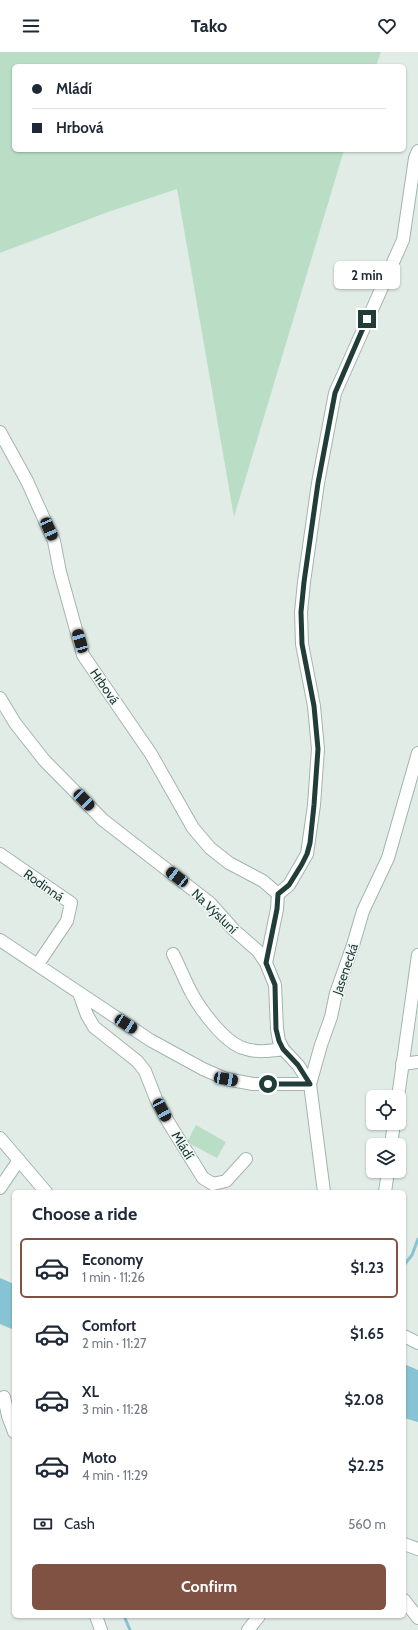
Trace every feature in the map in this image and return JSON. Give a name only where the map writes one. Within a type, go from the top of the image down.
[{"type":"street","points":[[266,963],[277,909],[278,894],[289,885],[307,854],[314,805],[318,749],[314,706],[302,644],[301,612],[318,483],[335,393],[403,240],[415,158],[418,151]]},
{"type":"street","name":"Hrbová","points":[[0,432],[27,481],[54,541],[60,572],[83,655],[151,754],[193,828],[210,848],[229,863],[263,881],[278,894]]},
{"type":"street","name":"Na Výsluní","points":[[0,698],[15,723],[44,760],[103,820],[210,903],[234,930],[258,951],[266,963],[275,985],[276,1029],[279,1041],[283,1049],[298,1065],[310,1084]]},
{"type":"street","name":"Jasenecká","points":[[324,1190],[310,1084],[336,992],[353,945],[363,911],[388,858],[418,752]]},
{"type":"street","name":"Rodinná","points":[[0,854],[71,903],[68,921],[38,964]]},
{"type":"street","points":[[0,940],[150,1040],[203,1069],[226,1079],[253,1084],[310,1084]]},
{"type":"street","points":[[173,954],[191,991],[215,1026],[229,1039],[243,1048],[263,1051],[283,1049]]},
{"type":"street","points":[[399,1090],[418,955]]},
{"type":"street","name":"Mládí","points":[[79,992],[87,1016],[94,1026],[137,1061],[145,1071],[156,1099],[167,1120],[204,1178],[213,1184],[226,1181],[246,1160]]},
{"type":"street","points":[[402,1064],[418,1062]]},
{"type":"street","points":[[0,1138],[44,1190]]},
{"type":"street","points":[[0,1188],[19,1160]]},
{"type":"street","points":[[384,1190],[387,1178]]},
{"type":"street","points":[[406,1337],[418,1343]]},
{"type":"street","points":[[6,1398],[8,1416],[12,1427]]},
{"type":"street","points":[[406,1545],[418,1549]]},
{"type":"street","points":[[406,1603],[418,1618]]},
{"type":"street","points":[[97,1618],[101,1630]]},
{"type":"street","points":[[248,1630],[257,1618]]},
{"type":"green space","points":[[0,52],[381,52],[377,64],[12,64],[12,152],[343,152],[234,517],[177,189],[108,212],[0,253]]},
{"type":"green space","points":[[196,1125],[226,1142],[217,1158],[187,1142]]},
{"type":"water","points":[[0,1278],[12,1283],[12,1329],[0,1324]]},
{"type":"water","points":[[406,1365],[418,1370],[418,1422],[406,1419]]},
{"type":"waterway","points":[[406,1262],[412,1255],[418,1239]]},
{"type":"waterway","points":[[125,1618],[130,1630]]},
{"type":"route","points":[[268,1084],[310,1084],[298,1065],[283,1049],[279,1041],[276,1029],[275,985],[266,963],[277,909],[278,894],[289,885],[302,864],[310,843],[318,749],[314,706],[302,644],[301,612],[304,582],[318,483],[335,393],[367,319]]}]
